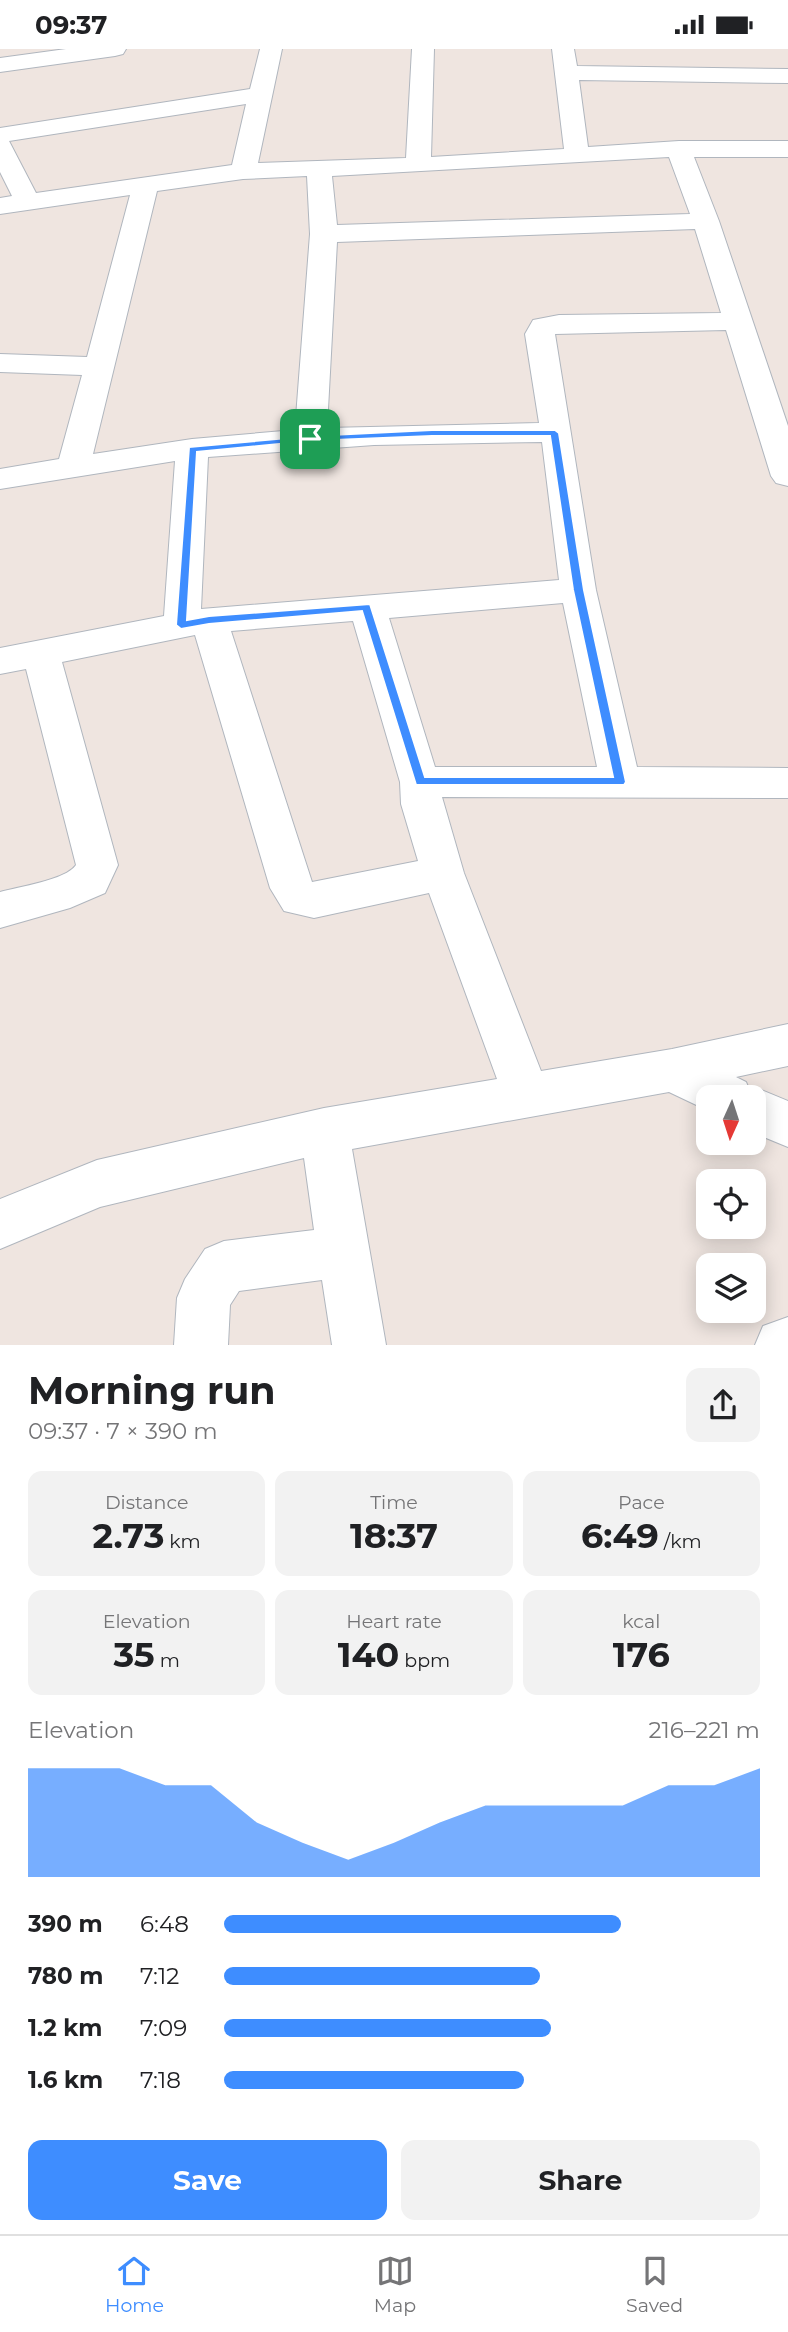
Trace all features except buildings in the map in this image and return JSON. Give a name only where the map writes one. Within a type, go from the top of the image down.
[{"type":"street","points":[[0,65],[115,49]]},
{"type":"street","points":[[243,171],[271,49]]},
{"type":"street","points":[[418,165],[423,49]]},
{"type":"street","points":[[577,155],[564,61],[788,76]]},
{"type":"street","points":[[0,135],[260,95]]},
{"type":"street","points":[[0,146],[28,202]]},
{"type":"street","points":[[679,149],[706,221],[788,476]]},
{"type":"street","points":[[0,206],[243,171],[418,165],[679,149],[788,149]]},
{"type":"street","points":[[310,439],[324,234],[319,169]]},
{"type":"street","points":[[73,468],[146,185]]},
{"type":"street","points":[[324,234],[706,221]]},
{"type":"street","points":[[620,782],[578,590],[540,334],[543,326],[738,321]]},
{"type":"street","points":[[0,363],[99,366]]},
{"type":"street","points":[[0,479],[192,449],[310,439],[432,433],[555,433]]},
{"type":"street","points":[[192,449],[195,622],[292,888],[299,899],[314,900],[443,873]]},
{"type":"street","points":[[0,661],[195,622],[578,590]]},
{"type":"street","points":[[367,607],[420,782],[422,804],[443,873],[527,1095]]},
{"type":"street","points":[[0,910],[69,891],[90,881],[97,865],[41,653]]},
{"type":"street","points":[[420,782],[788,783]]},
{"type":"street","points":[[0,1224],[97,1184],[324,1131],[672,1070],[788,1045]]},
{"type":"street","points":[[672,1070],[704,1085]]},
{"type":"street","points":[[766,1115],[788,1125]]},
{"type":"street","points":[[324,1131],[359,1345]]},
{"type":"street","points":[[201,1345],[204,1298],[224,1267],[344,1252]]},
{"type":"street","points":[[782,1345],[788,1344]]},
{"type":"route","points":[[432,433],[555,433],[578,590],[620,782],[420,782],[367,607],[209,620],[181,625],[192,449],[310,439],[432,433]]}]
